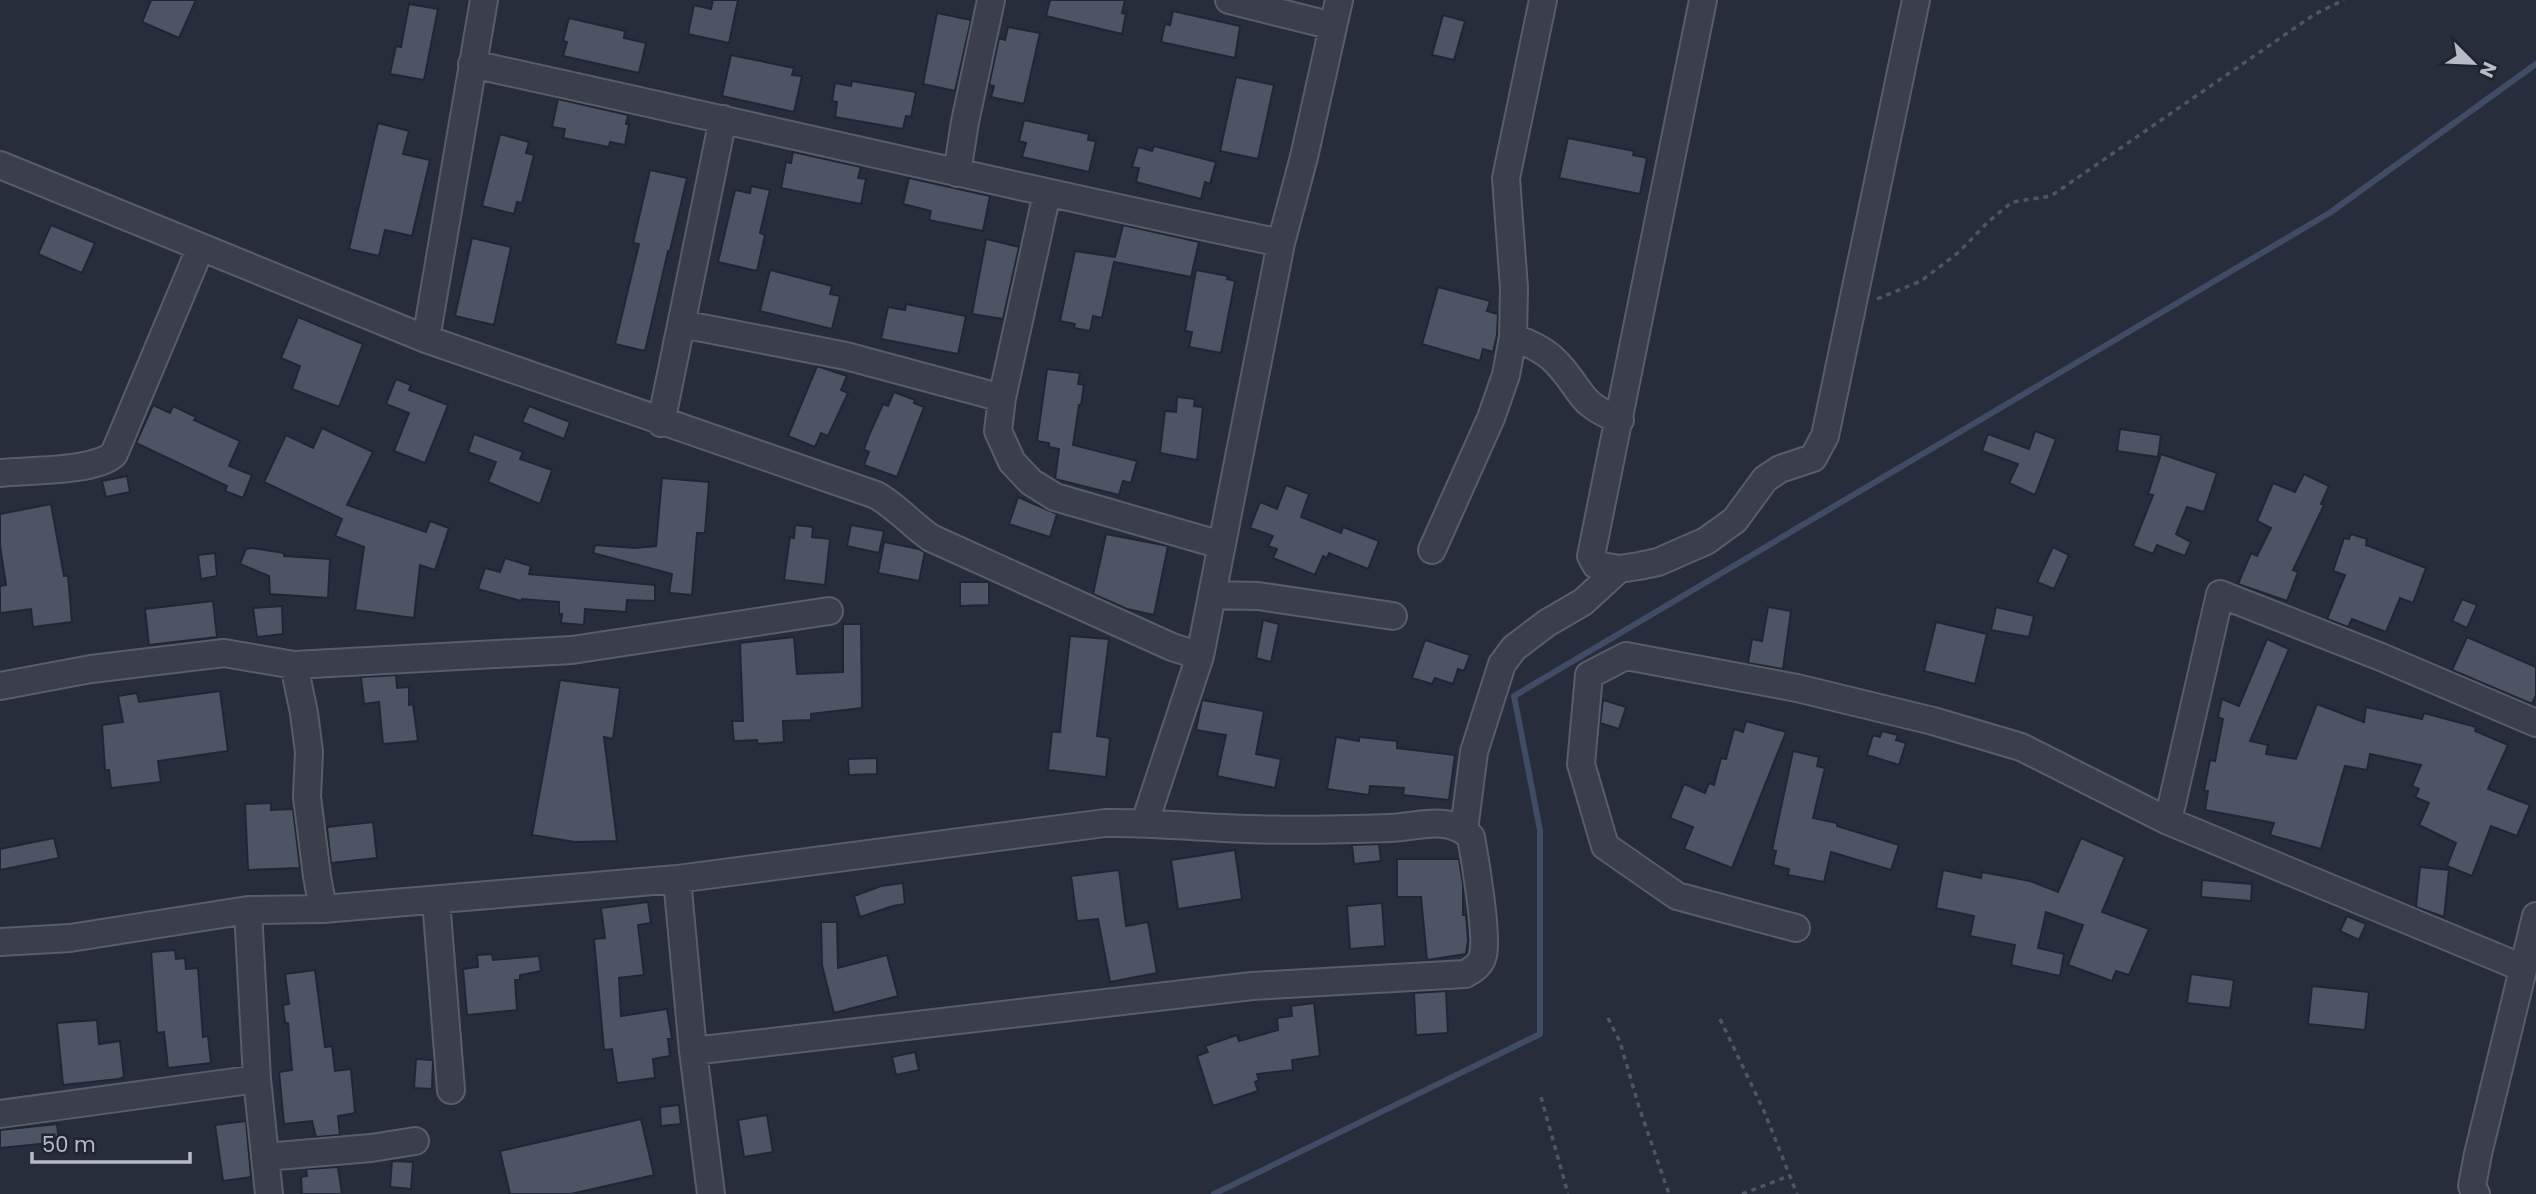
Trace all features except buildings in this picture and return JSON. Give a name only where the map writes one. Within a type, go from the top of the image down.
[{"type":"street","points":[[426,339],[484,0]]},
{"type":"street","points":[[957,173],[991,0]]},
{"type":"street","points":[[1229,0],[1333,26]]},
{"type":"street","points":[[1145,822],[1200,656],[1281,243],[1304,157],[1339,0]]},
{"type":"street","points":[[1432,550],[1491,418],[1506,375],[1513,337],[1514,288],[1506,178],[1543,0]]},
{"type":"street","points":[[1703,0],[1591,556],[1597,565],[1619,569],[1658,562],[1706,541],[1735,520],[1765,479],[1780,468],[1812,458],[1825,436],[1916,0]]},
{"type":"street","points":[[472,64],[1281,243]]},
{"type":"street","points":[[661,422],[723,118]]},
{"type":"street","points":[[0,165],[200,249],[426,339],[876,495],[931,538],[1172,647],[1200,656]]},
{"type":"street","points":[[1046,193],[1002,398],[998,431],[1012,462],[1031,482],[1055,497],[1221,545]]},
{"type":"street","points":[[0,473],[83,467],[107,460],[114,454],[200,249]]},
{"type":"street","points":[[682,324],[846,356],[1002,398]]},
{"type":"street","points":[[1513,337],[1531,344],[1554,360],[1583,400],[1597,411],[1620,420]]},
{"type":"street","points":[[1464,830],[1474,752],[1502,664],[1514,648],[1547,623],[1583,602],[1619,569]]},
{"type":"street","points":[[2168,821],[2220,594],[2394,662],[2536,723]]},
{"type":"street","points":[[1212,595],[1258,596],[1393,616]]},
{"type":"street","points":[[0,686],[91,669],[224,653],[294,665],[572,650],[830,611]]},
{"type":"street","points":[[1796,928],[1677,896],[1605,846],[1581,764],[1589,675],[1626,656],[1746,677],[1933,721],[2021,747],[2168,821],[2523,968]]},
{"type":"street","points":[[294,665],[309,751],[307,797],[323,909]]},
{"type":"street","points":[[0,942],[70,938],[248,910],[323,909],[677,878],[1085,825],[1145,822],[1223,828],[1288,829],[1391,828],[1445,822],[1464,830],[1471,837],[1483,956],[1477,968],[1465,974],[1252,986],[694,1051]]},
{"type":"street","points":[[677,878],[711,1194]]},
{"type":"street","points":[[436,900],[451,1090]]},
{"type":"street","points":[[248,910],[257,1079],[269,1194]]},
{"type":"street","points":[[2476,1194],[2472,1186],[2478,1154],[2536,916]]},
{"type":"street","points":[[0,1114],[257,1079]]},
{"type":"street","points":[[265,1157],[371,1148],[415,1141]]},
{"type":"path","points":[[1853,302],[1883,299],[1921,281],[1959,252],[2012,202],[2051,196],[2315,14],[2344,0]]},
{"type":"path","points":[[1608,1018],[1620,1042],[1669,1194]]},
{"type":"path","points":[[1720,1019],[1764,1111],[1797,1194]]},
{"type":"path","points":[[1541,1097],[1568,1194]]},
{"type":"path","points":[[1742,1194],[1789,1176]]},
{"type":"waterway","points":[[1214,1194],[1540,1034],[1540,830],[1514,696],[2331,212],[2536,64]]}]
